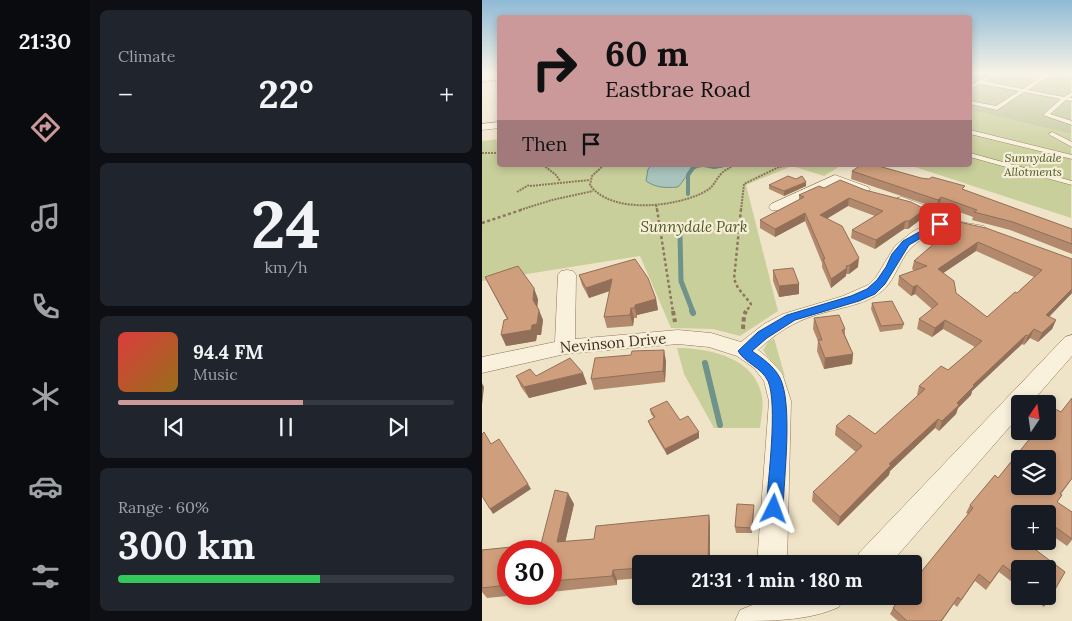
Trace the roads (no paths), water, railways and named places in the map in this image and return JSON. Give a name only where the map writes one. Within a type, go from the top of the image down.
[{"type":"street","points":[[482,127],[497,125]]},
{"type":"street","points":[[776,207],[835,179],[932,213],[940,224]]},
{"type":"street","points":[[772,555],[780,400],[774,378],[760,363],[750,345],[777,324],[791,317],[855,298],[871,291],[881,282],[891,268],[897,254],[906,243],[940,224],[962,225],[997,234]]},
{"type":"street","points":[[565,347],[568,275]]},
{"type":"street","name":"Nevinson Drive","points":[[482,365],[565,347],[678,337],[750,345]]},
{"type":"street","points":[[878,555],[1072,342]]},
{"type":"street","points":[[766,613],[804,605]]},
{"type":"lane","points":[[972,103],[997,108],[1006,102]]},
{"type":"lane","points":[[1060,102],[1046,115],[1072,123]]},
{"type":"lane","points":[[972,132],[1072,157]]},
{"type":"lane","points":[[1052,134],[1072,145]]},
{"type":"lane","points":[[972,156],[1072,182]]},
{"type":"water","points":[[650,167],[700,167],[692,170],[678,187],[657,186],[646,181]]},
{"type":"waterway","points":[[688,194],[688,175],[694,167]]},
{"type":"waterway","points":[[680,235],[681,281],[693,312]]},
{"type":"waterway","points":[[705,363],[720,425]]},
{"type":"park label","name":"Sunnydale Allotments","points":[[1033,165]]},
{"type":"park label","name":"Sunnydale Park","points":[[694,227]]}]
